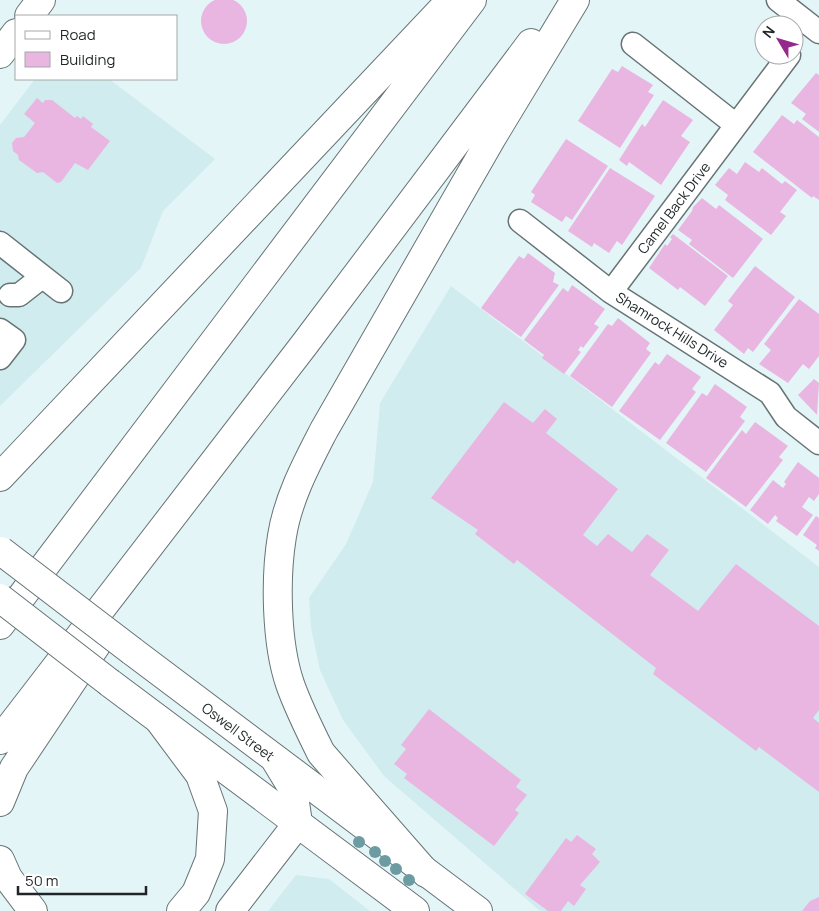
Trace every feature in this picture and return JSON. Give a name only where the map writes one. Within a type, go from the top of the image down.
[{"type":"main road","points":[[30,15],[41,0]]},
{"type":"main road","points":[[0,477],[451,0]]},
{"type":"main road","points":[[0,625],[472,0]]},
{"type":"main road","points":[[0,740],[304,345],[564,0]]},
{"type":"main road","points":[[426,873],[321,753],[310,730],[290,682],[282,644],[280,609],[282,535],[292,500],[304,469],[324,430],[491,139],[575,0]]},
{"type":"main road","points":[[0,54],[15,34]]},
{"type":"main road","points":[[0,802],[14,768],[67,686],[304,345]]},
{"type":"main road","name":"Oswell Street","points":[[0,551],[276,761],[478,911]]},
{"type":"main road","points":[[0,598],[159,720],[415,911]]},
{"type":"main road","points":[[159,720],[200,775],[213,811],[210,859],[196,893],[181,911]]},
{"type":"main road","points":[[230,911],[298,823],[293,789],[276,761]]},
{"type":"main road","points":[[0,860],[8,878],[33,911]]},
{"type":"street","points":[[778,0],[815,29],[804,39]]},
{"type":"street","points":[[633,44],[736,125]]},
{"type":"street","name":"Camel Back Drive","points":[[611,292],[781,65]]},
{"type":"street","name":"Shamrock Hills Drive","points":[[520,221],[611,292],[770,393],[786,418],[819,443]]},
{"type":"street","points":[[0,242],[61,291]]},
{"type":"street","points":[[10,295],[19,295],[42,277]]},
{"type":"street","points":[[0,330],[14,340],[0,358]]},
{"type":"shaded area","points":[[34,80],[110,80],[215,159],[163,211],[141,268],[0,406],[0,125]]},
{"type":"shaded area","points":[[451,286],[819,567],[819,911],[540,911],[384,776],[343,720],[320,670],[311,628],[309,598],[346,544],[373,482],[380,403]]},
{"type":"shaded area","points":[[296,875],[329,879],[370,911],[268,911]]},
{"type":"building","points":[[218,-1],[230,-1],[237,2],[243,8],[247,17],[247,25],[243,34],[237,40],[228,44],[220,44],[211,40],[205,34],[201,25],[201,17],[205,8]]},
{"type":"building","points":[[622,66],[653,85],[648,92],[654,95],[620,148],[578,121],[612,69],[618,72]]},
{"type":"building","points":[[816,73],[819,75],[819,132],[802,119],[806,114],[791,103]]},
{"type":"building","points":[[37,98],[43,103],[45,100],[52,100],[75,118],[77,116],[81,119],[83,116],[93,124],[91,127],[110,141],[88,170],[75,163],[61,182],[57,183],[43,172],[37,173],[19,160],[18,155],[13,151],[12,143],[16,138],[24,137],[35,123],[24,114]]},
{"type":"building","points":[[663,100],[693,120],[681,136],[690,142],[661,185],[629,162],[627,166],[619,160],[642,124],[645,127]]},
{"type":"building","points":[[782,115],[794,124],[797,120],[819,137],[819,200],[813,196],[812,198],[753,152]]},
{"type":"building","points":[[566,139],[608,166],[572,220],[566,216],[562,222],[531,202],[535,195],[531,192]]},
{"type":"building","points":[[745,162],[759,172],[762,168],[782,184],[785,181],[797,190],[780,212],[786,216],[771,235],[725,200],[728,195],[715,185],[729,168],[737,174]]},
{"type":"building","points":[[610,168],[655,196],[622,245],[617,241],[609,253],[594,243],[592,247],[568,231]]},
{"type":"building","points":[[702,198],[716,209],[719,205],[763,239],[733,278],[689,244],[692,240],[678,230],[693,207]]},
{"type":"building","points":[[673,234],[728,276],[705,306],[680,287],[678,290],[649,268],[665,244],[667,246],[672,239],[670,237]]},
{"type":"building","points":[[528,253],[555,273],[553,282],[559,285],[521,337],[481,308],[519,256],[524,259]]},
{"type":"building","points":[[755,266],[795,297],[753,352],[748,348],[744,354],[714,330],[733,305],[728,301]]},
{"type":"building","points":[[572,285],[605,309],[594,324],[599,327],[583,348],[581,346],[578,350],[581,352],[564,374],[542,358],[544,355],[524,340],[563,288],[568,292]]},
{"type":"building","points":[[799,299],[819,314],[819,356],[809,369],[803,364],[788,383],[759,364],[771,350],[764,344]]},
{"type":"building","points":[[618,318],[650,343],[646,349],[651,353],[612,407],[570,376],[608,324],[612,326]]},
{"type":"building","points":[[667,354],[701,377],[692,389],[696,392],[660,440],[619,411],[655,362],[659,365]]},
{"type":"building","points":[[814,379],[819,383],[817,415],[798,395]]},
{"type":"building","points":[[715,384],[747,407],[740,417],[745,421],[706,472],[666,443],[702,393],[707,396]]},
{"type":"building","points":[[504,402],[533,423],[545,409],[557,419],[546,433],[618,489],[583,535],[597,546],[608,534],[632,552],[647,534],[669,550],[650,575],[698,611],[736,564],[819,626],[819,710],[813,718],[819,723],[819,792],[759,747],[756,751],[653,674],[656,668],[517,560],[514,564],[475,534],[478,530],[431,498]]},
{"type":"building","points":[[755,422],[788,446],[779,457],[783,460],[746,507],[706,478],[742,430],[746,434]]},
{"type":"building","points":[[798,462],[819,478],[819,494],[814,501],[809,497],[802,507],[813,515],[797,536],[776,521],[778,518],[775,515],[768,524],[750,510],[773,480],[783,488],[786,484],[784,482]]},
{"type":"building","points":[[816,516],[819,518],[819,551],[815,548],[817,545],[803,535]]},
{"type":"building","points":[[429,709],[521,780],[516,787],[527,795],[515,810],[519,813],[494,846],[404,778],[407,774],[394,764],[406,749],[401,745]]},
{"type":"building","points":[[577,835],[596,849],[592,854],[600,862],[580,885],[586,889],[574,906],[568,901],[561,911],[548,911],[525,894],[566,838],[571,842]]},
{"type":"building","points":[[819,897],[819,911],[802,911],[810,901]]}]
